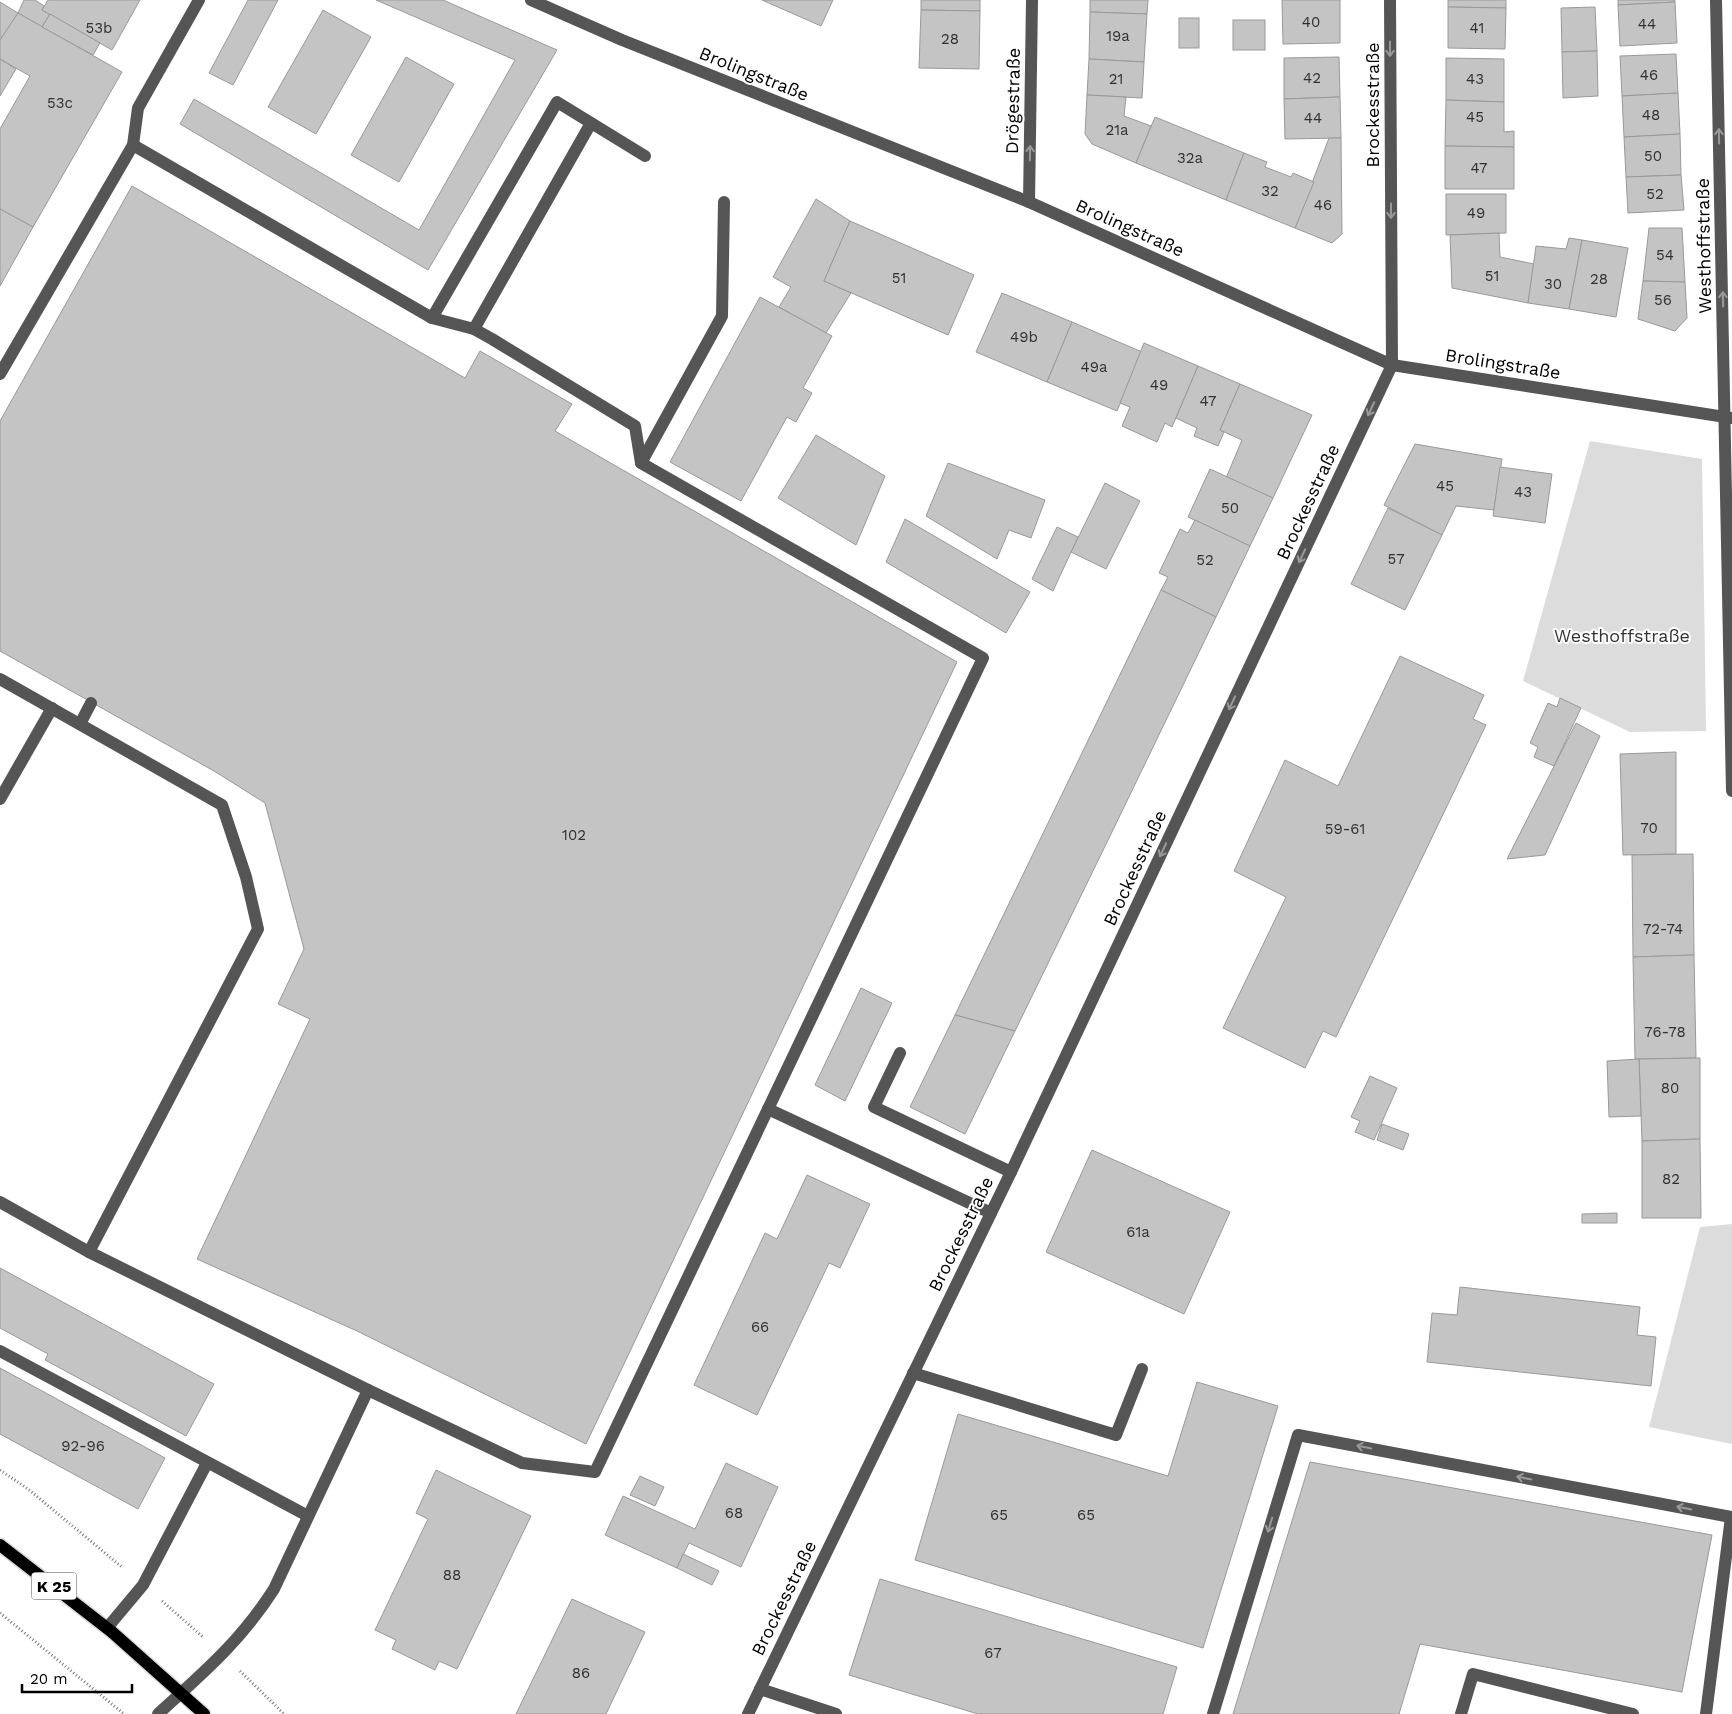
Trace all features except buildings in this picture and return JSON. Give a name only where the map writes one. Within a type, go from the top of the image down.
[{"type":"main road","name":"K 25","points":[[0,1545],[107,1628],[204,1714]]},
{"type":"street","points":[[0,374],[133,145],[138,108],[199,0]]},
{"type":"street","name":"Brolingstraße","points":[[531,0],[622,40],[1029,202],[1392,365],[1729,418]]},
{"type":"street","name":"Drögestraße","points":[[1029,202],[1032,0]]},
{"type":"street","name":"Brockesstraße","points":[[748,1714],[1011,1172],[1392,365],[1390,0]]},
{"type":"street","name":"Westhoffstraße","points":[[1716,0],[1729,418],[1732,791]]},
{"type":"street","points":[[432,318],[557,102],[645,156]]},
{"type":"street","points":[[474,329],[591,123]]},
{"type":"street","points":[[133,145],[432,318],[474,329],[636,426],[641,463]]},
{"type":"street","points":[[641,463],[722,316],[724,202]]},
{"type":"street","points":[[0,1202],[89,1252],[368,1390],[522,1463],[595,1472],[983,658],[641,463]]},
{"type":"street","points":[[0,679],[222,804],[246,877],[258,929],[89,1252]]},
{"type":"street","points":[[80,724],[91,703]]},
{"type":"street","points":[[0,799],[52,708]]},
{"type":"street","points":[[900,1053],[874,1107],[1011,1172]]},
{"type":"street","points":[[768,1109],[991,1213]]},
{"type":"street","points":[[0,1351],[308,1516]]},
{"type":"street","points":[[913,1373],[1116,1435],[1142,1369]]},
{"type":"street","points":[[158,1714],[224,1655],[258,1615],[274,1589],[368,1390]]},
{"type":"street","points":[[1213,1714],[1298,1435],[1731,1518],[1706,1714]]},
{"type":"street","points":[[107,1628],[143,1585],[207,1462]]},
{"type":"street","points":[[1461,1714],[1473,1674],[1633,1714]]},
{"type":"street","points":[[760,1689],[836,1714]]},
{"type":"path","points":[[0,1612],[124,1714]]},
{"type":"green space","name":"Westhoffstraße","points":[[1590,441],[1702,459],[1706,731],[1630,732],[1523,681]]},
{"type":"green space","points":[[1732,1224],[1732,1444],[1649,1427],[1700,1227]]}]
